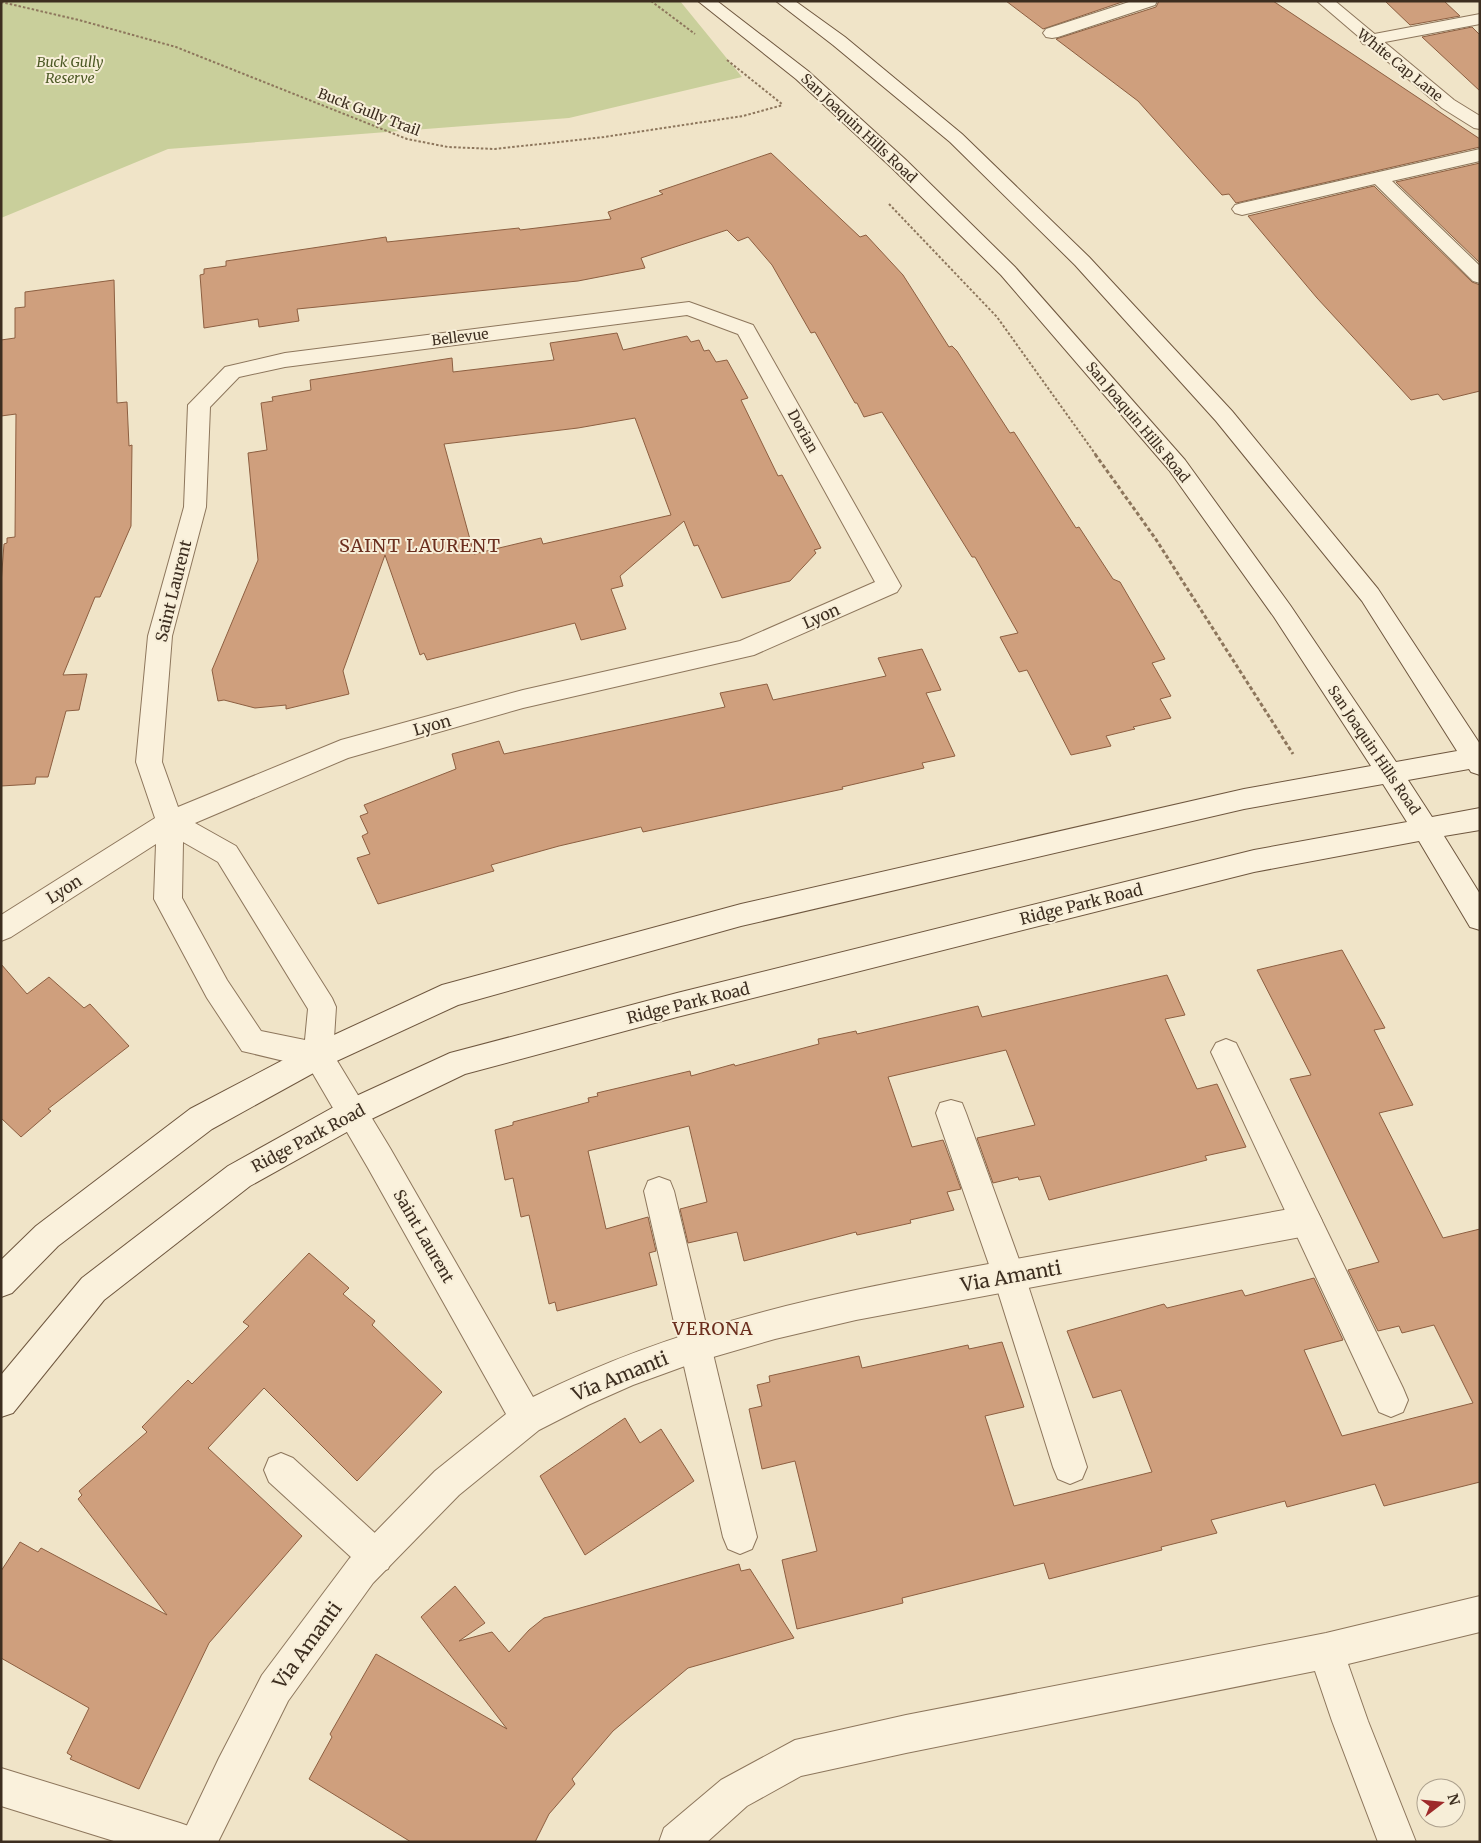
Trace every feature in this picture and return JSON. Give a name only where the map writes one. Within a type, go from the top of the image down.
[{"type":"street","name":"San Joaquin Hills Road","points":[[706,1],[802,75],[900,164],[1008,271],[1177,465],[1282,611],[1426,829],[1480,919]]},
{"type":"street","points":[[1,1282],[47,1236],[201,1119],[318,1056],[452,994],[741,915],[1244,799],[1389,773],[1478,760],[1370,595],[1224,416],[1082,261],[956,138],[839,41],[784,1]]},
{"type":"street","points":[[1052,33],[1149,1]]},
{"type":"street","name":"White Cap Lane","points":[[1324,1],[1448,104],[1480,124]]},
{"type":"street","points":[[1369,40],[1480,19]]},
{"type":"street","points":[[1242,209],[1379,178],[1477,159]]},
{"type":"street","points":[[1379,178],[1480,277]]},
{"type":"street","name":"Bellevue","points":[[232,372],[285,360],[690,308]]},
{"type":"street","name":"Dorian","points":[[690,308],[746,330],[889,586]]},
{"type":"street","name":"Saint Laurent","points":[[232,372],[199,405],[195,507],[160,636],[150,762],[170,822],[168,899],[217,990],[252,1042],[318,1056],[527,1418]]},
{"type":"street","name":"Lyon","points":[[1,929],[170,822],[341,750],[523,699],[745,649],[889,586]]},
{"type":"street","name":"Ridge Park Road","points":[[1,1401],[93,1289],[239,1176],[352,1113],[460,1062],[686,1003],[1254,861],[1480,819]]},
{"type":"street","points":[[170,822],[227,854],[322,1007],[318,1056]]},
{"type":"street","points":[[1226,1052],[1391,1400]]},
{"type":"street","points":[[951,1114],[1009,1276],[1070,1467]]},
{"type":"street","points":[[659,1191],[740,1537]]},
{"type":"street","name":"Via Amanti","points":[[198,1842],[274,1688],[361,1571],[447,1483],[527,1418],[576,1393],[696,1346],[775,1323],[856,1304],[1306,1221]]},
{"type":"street","points":[[281,1470],[376,1557]]},
{"type":"street","points":[[678,1842],[690,1829],[734,1793],[795,1759],[916,1732],[1326,1651],[1480,1614]]},
{"type":"street","points":[[1326,1651],[1350,1721],[1397,1842]]},
{"type":"street","points":[[1,1787],[180,1842]]},
{"type":"path","points":[[651,1],[698,37]]},
{"type":"path","name":"Buck Gully Trail","points":[[1,2],[79,20],[176,47],[407,139],[448,148],[495,149],[594,138],[744,116]]},
{"type":"path","points":[[721,55],[783,105]]},
{"type":"path","points":[[883,198],[997,318],[1155,538],[1314,786]]},
{"type":"green space","name":"Buck Gully Reserve","points":[[1,1],[680,1],[742,77],[569,118],[168,149],[1,218]]},
{"type":"building","points":[[1006,1],[1125,1],[1043,29]]},
{"type":"building","points":[[1159,1],[1273,1],[1480,139],[1480,147],[1236,203],[1229,194],[1222,195],[1138,101],[1056,39],[1156,7]]},
{"type":"building","points":[[1385,1],[1444,1],[1460,16],[1410,25]]},
{"type":"building","points":[[1472,27],[1480,35],[1480,91],[1422,37]]},
{"type":"building","points":[[771,153],[860,237],[866,235],[903,275],[949,347],[952,346],[957,351],[1010,433],[1014,432],[1076,528],[1079,527],[1113,579],[1120,582],[1165,659],[1152,663],[1171,696],[1160,699],[1171,718],[1106,736],[1111,746],[1071,755],[1027,670],[1019,672],[1000,637],[1018,633],[975,557],[972,557],[882,412],[864,417],[815,332],[811,333],[772,265],[748,237],[738,241],[727,230],[641,258],[645,268],[578,281],[297,309],[299,321],[259,327],[258,319],[204,328],[200,275],[204,274],[204,269],[226,266],[226,261],[386,237],[387,242],[519,228],[520,230],[611,219],[608,212],[663,194],[659,191]]},
{"type":"building","points":[[1480,163],[1480,263],[1396,182]]},
{"type":"building","points":[[1374,186],[1472,282],[1480,285],[1480,391],[1443,400],[1438,394],[1411,400],[1317,298],[1248,216]]},
{"type":"building","points":[[114,280],[117,403],[127,402],[129,446],[132,445],[131,526],[100,597],[95,597],[63,675],[87,674],[79,710],[66,711],[48,777],[36,777],[35,784],[1,786],[1,584],[4,544],[7,543],[7,538],[15,537],[16,414],[1,416],[1,340],[15,338],[15,308],[25,307],[25,292]]},
{"type":"building","points":[[617,333],[623,350],[687,336],[691,342],[699,340],[704,351],[709,350],[716,362],[727,360],[748,398],[741,400],[778,476],[782,475],[821,548],[814,550],[816,553],[790,581],[722,598],[698,545],[694,546],[684,521],[620,576],[623,586],[611,589],[626,629],[581,640],[575,623],[427,660],[424,653],[420,655],[385,555],[343,671],[349,694],[286,709],[286,705],[255,708],[224,700],[218,701],[212,670],[258,560],[248,453],[267,450],[261,403],[273,401],[272,397],[311,390],[310,380],[452,358],[453,372],[554,360],[550,343]],"holes":[[[635,418],[671,515],[543,544],[541,538],[474,554],[444,444],[578,428]]]},
{"type":"building","points":[[922,649],[941,690],[926,693],[955,756],[922,763],[924,768],[842,787],[843,789],[643,832],[641,827],[559,846],[491,865],[494,871],[378,904],[357,858],[370,854],[362,836],[368,833],[360,816],[368,813],[364,805],[456,769],[452,754],[499,741],[504,754],[725,707],[720,693],[767,684],[773,700],[886,676],[878,658]]},
{"type":"building","points":[[1342,950],[1385,1028],[1374,1030],[1413,1105],[1379,1113],[1443,1238],[1480,1229],[1480,1482],[1384,1506],[1375,1484],[1287,1507],[1285,1501],[1211,1520],[1217,1533],[1161,1547],[1162,1550],[1049,1579],[1044,1563],[902,1598],[903,1603],[797,1629],[782,1560],[817,1551],[795,1461],[762,1469],[749,1409],[762,1406],[757,1385],[770,1382],[769,1376],[859,1356],[862,1368],[968,1345],[969,1349],[1002,1342],[1024,1407],[985,1416],[1014,1506],[1152,1472],[1121,1390],[1093,1398],[1067,1331],[1164,1304],[1167,1308],[1242,1290],[1245,1296],[1314,1278],[1343,1340],[1304,1350],[1342,1436],[1473,1403],[1434,1325],[1402,1333],[1399,1326],[1378,1331],[1348,1270],[1379,1262],[1290,1079],[1311,1075],[1257,970]]},
{"type":"building","points":[[1,964],[27,994],[49,977],[84,1008],[90,1004],[129,1046],[48,1109],[51,1111],[21,1137],[1,1118]]},
{"type":"building","points":[[1167,975],[1185,1015],[1165,1019],[1197,1089],[1217,1084],[1246,1147],[1205,1156],[1207,1160],[1049,1200],[1040,1176],[1019,1180],[1018,1177],[993,1183],[977,1138],[1035,1125],[1006,1050],[888,1077],[912,1147],[943,1140],[961,1189],[947,1192],[954,1210],[910,1220],[911,1223],[857,1235],[856,1232],[744,1261],[737,1232],[688,1243],[680,1209],[707,1202],[689,1126],[588,1151],[606,1229],[648,1217],[656,1251],[649,1253],[657,1285],[557,1311],[555,1302],[549,1304],[529,1215],[521,1217],[513,1178],[505,1180],[495,1130],[513,1125],[513,1122],[589,1102],[588,1098],[598,1096],[597,1093],[690,1071],[691,1076],[734,1064],[735,1066],[819,1044],[818,1039],[856,1031],[857,1034],[978,1006],[982,1017]]},
{"type":"building","points":[[309,1253],[349,1288],[343,1294],[375,1321],[372,1325],[442,1392],[357,1481],[264,1388],[208,1448],[302,1536],[209,1643],[139,1789],[70,1759],[72,1756],[67,1753],[89,1708],[1,1658],[1,1571],[20,1542],[38,1552],[41,1548],[167,1615],[78,1499],[82,1495],[79,1491],[147,1432],[142,1427],[188,1380],[192,1384],[249,1326],[243,1322]]},
{"type":"building","points":[[625,1418],[640,1443],[661,1429],[694,1481],[585,1555],[540,1476]]},
{"type":"building","points":[[739,1564],[741,1571],[750,1569],[794,1638],[688,1668],[613,1731],[572,1779],[575,1784],[549,1814],[535,1842],[411,1842],[309,1779],[332,1737],[330,1734],[376,1654],[507,1729],[421,1617],[455,1586],[485,1623],[459,1641],[492,1632],[509,1652],[529,1630],[544,1618]]},
{"type":"district","name":"SAINT LAURENT","points":[[420,546]]},
{"type":"district","name":"VERONA","points":[[713,1329]]}]
